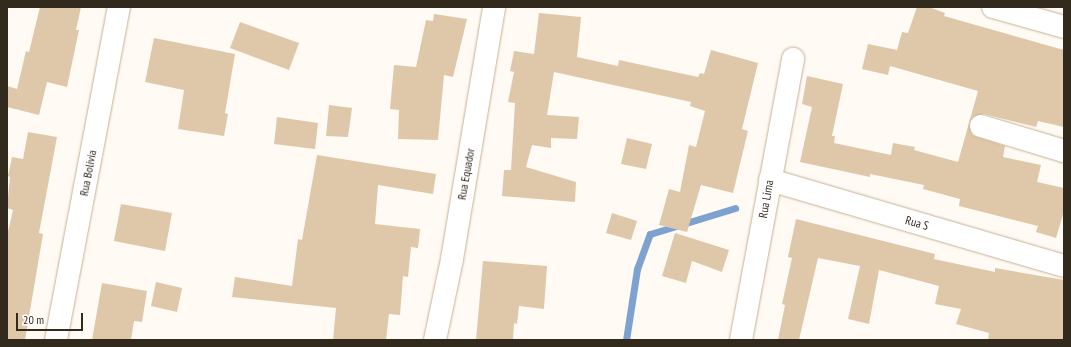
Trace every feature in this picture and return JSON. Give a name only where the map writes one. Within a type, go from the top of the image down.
[{"type":"street","name":"Rua Bolívia","points":[[56,340],[119,7]]},
{"type":"street","name":"Rua Equador","points":[[435,340],[453,251],[494,7]]},
{"type":"street","points":[[993,7],[1064,27]]},
{"type":"street","name":"Rua Lima","points":[[741,340],[793,59]]},
{"type":"street","points":[[981,126],[1064,151]]},
{"type":"street","name":"Rua S","points":[[770,180],[1064,266]]},
{"type":"building","points":[[40,7],[81,7],[76,30],[79,30],[67,87],[47,82],[39,115],[7,107],[7,86],[17,89],[26,51],[29,52]]},
{"type":"building","points":[[917,7],[929,7],[945,13],[944,16],[1064,50],[1064,127],[1038,121],[1036,127],[984,114],[973,117],[969,123],[972,135],[1005,146],[1003,157],[1041,165],[1037,182],[1064,188],[1064,211],[1056,238],[1036,232],[1038,226],[959,206],[960,199],[923,189],[924,185],[870,174],[870,177],[800,162],[812,107],[802,104],[807,76],[843,84],[832,136],[835,136],[834,143],[891,155],[893,143],[915,147],[914,150],[958,162],[978,91],[890,66],[888,75],[862,69],[868,44],[897,50],[902,32],[908,33]]},
{"type":"building","points":[[539,13],[581,17],[577,57],[618,66],[619,60],[698,77],[700,73],[704,74],[711,50],[758,63],[742,129],[748,131],[733,193],[701,185],[687,232],[659,225],[669,189],[680,192],[689,145],[696,147],[705,111],[690,106],[691,102],[554,72],[547,115],[579,117],[577,139],[551,138],[551,148],[532,145],[526,167],[576,182],[575,202],[502,196],[504,170],[511,170],[515,103],[508,102],[514,72],[510,71],[514,51],[534,54]]},
{"type":"building","points":[[434,14],[467,19],[453,77],[444,75],[438,140],[398,139],[399,110],[390,109],[394,65],[416,67],[426,20],[433,21]]},
{"type":"building","points":[[240,22],[299,43],[289,70],[230,48]]},
{"type":"building","points":[[154,38],[235,54],[225,113],[228,114],[224,136],[178,129],[184,90],[145,82]]},
{"type":"building","points":[[329,105],[352,108],[348,137],[326,136]]},
{"type":"building","points":[[277,117],[318,123],[315,149],[274,144]]},
{"type":"building","points":[[28,132],[57,137],[39,233],[43,234],[25,340],[7,340],[7,236],[13,210],[7,208],[10,177],[8,176],[12,157],[23,159]]},
{"type":"building","points":[[627,138],[652,144],[646,169],[621,164]]},
{"type":"building","points":[[317,155],[436,174],[433,194],[378,185],[375,224],[420,229],[418,248],[411,247],[408,277],[403,276],[400,315],[389,314],[386,340],[333,340],[336,308],[232,297],[235,277],[292,286],[298,239],[302,240]]},
{"type":"building","points":[[121,204],[172,213],[165,251],[114,241]]},
{"type":"building","points":[[612,213],[637,221],[631,240],[606,233]]},
{"type":"building","points":[[796,219],[935,254],[934,259],[995,272],[995,268],[1064,280],[1064,340],[988,340],[989,333],[956,324],[961,309],[935,304],[939,286],[879,270],[869,324],[848,319],[860,266],[818,258],[799,340],[778,340],[785,305],[782,304],[792,258],[788,257]]},
{"type":"building","points":[[675,233],[729,250],[722,272],[692,261],[686,283],[662,276]]},
{"type":"building","points":[[483,261],[547,266],[544,309],[519,306],[517,324],[514,323],[513,340],[476,340]]},
{"type":"building","points":[[156,282],[182,288],[177,312],[151,306]]},
{"type":"building","points":[[102,283],[147,291],[142,322],[134,321],[131,340],[92,340]]},
{"type":"waterway","points":[[626,340],[637,269],[650,234],[735,208]]}]
